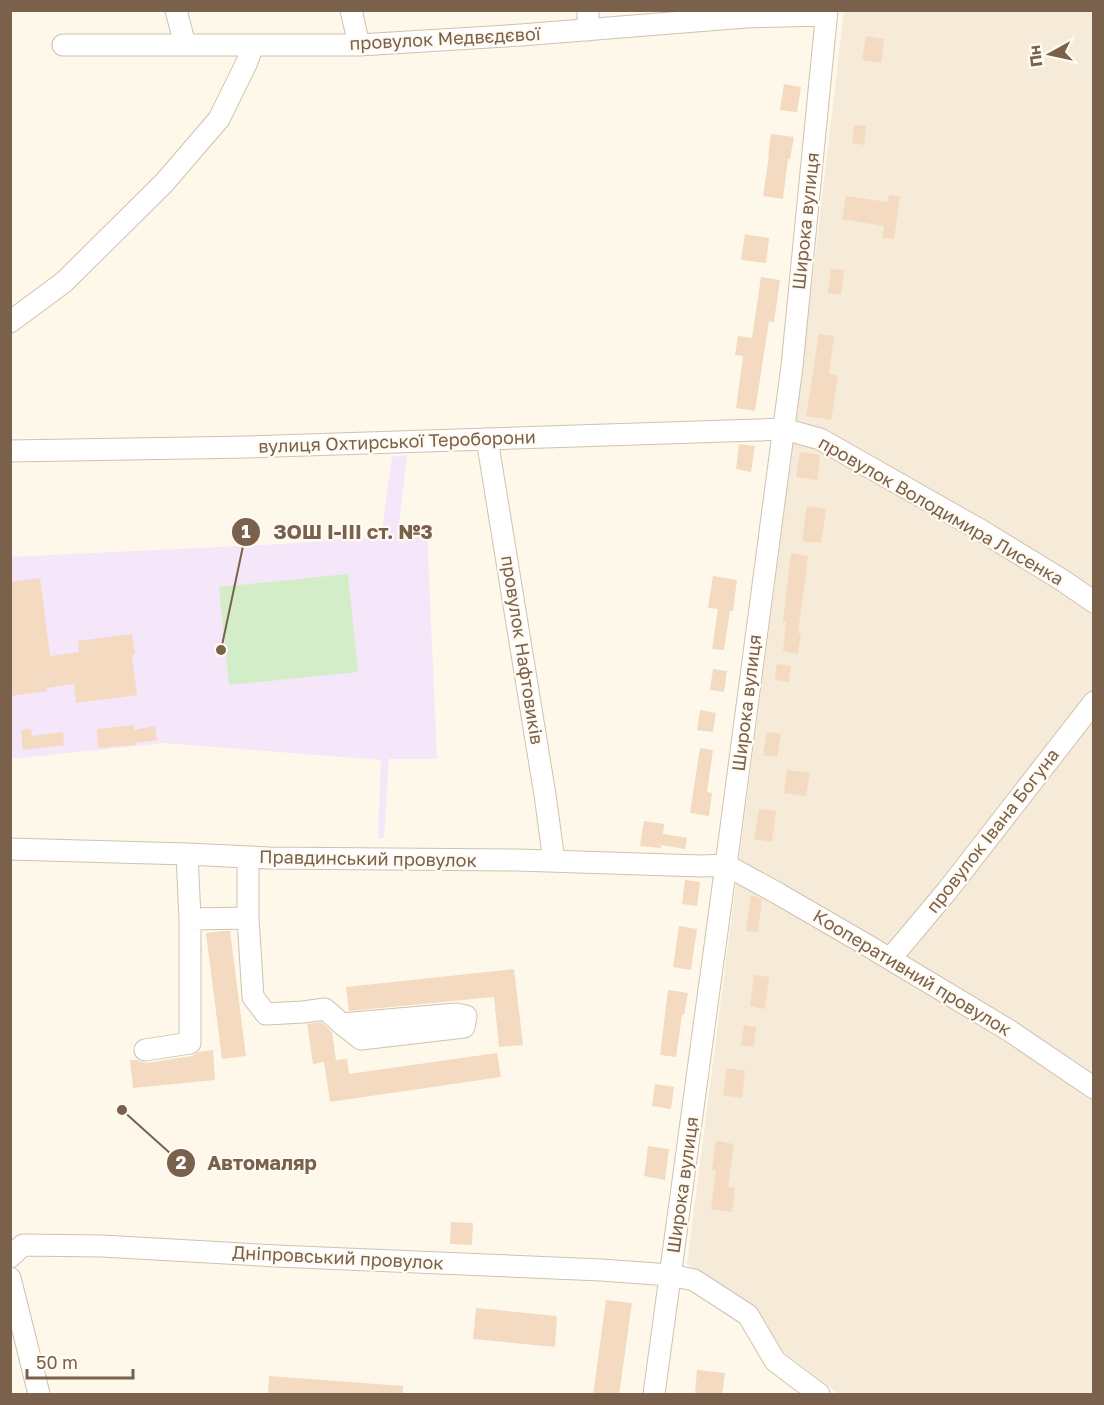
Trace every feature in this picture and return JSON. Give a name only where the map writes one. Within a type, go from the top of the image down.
[{"type":"street","points":[[176,10],[185,45]]},
{"type":"street","points":[[351,10],[359,45]]},
{"type":"street","name":"провулок Медвєдєвої","points":[[63,45],[359,45],[521,35],[588,20],[827,13]]},
{"type":"street","name":"Широка вулиця","points":[[654,1395],[792,366],[827,13]]},
{"type":"street","points":[[10,322],[63,282],[164,183],[219,119],[253,45]]},
{"type":"street","name":"вулиця Охтирської Тероборони","points":[[10,452],[249,447],[784,429]]},
{"type":"street","name":"провулок Володимира Лисенка","points":[[784,429],[819,439],[982,531],[1094,602]]},
{"type":"street","name":"провулок Нафтовиків","points":[[488,439],[554,861]]},
{"type":"street","name":"провулок Івана Богуна","points":[[890,959],[947,891],[1094,702]]},
{"type":"street","name":"Правдинський провулок","points":[[10,849],[248,857],[726,866]]},
{"type":"street","points":[[145,1050],[190,1043],[190,919],[187,854]]},
{"type":"street","points":[[248,857],[248,918],[253,998],[266,1014],[325,1009],[342,1024]]},
{"type":"street","name":"Кооперативний провулок","points":[[726,866],[787,898],[1010,1031],[1094,1088]]},
{"type":"street","points":[[190,919],[248,918]]},
{"type":"street","name":"Дніпровський провулок","points":[[10,1257],[22,1245],[102,1246],[670,1275],[694,1280],[748,1315],[775,1361],[819,1395]]},
{"type":"street","points":[[10,1278],[39,1395]]},
{"type":"shaded area","points":[[844,11],[1093,11],[1093,1394],[839,1394],[781,1350],[756,1307],[687,1264],[797,410]]},
{"type":"shaded area","points":[[407,455],[398,534],[427,531],[437,759],[389,759],[384,838],[378,838],[381,760],[164,743],[11,759],[10,557],[281,544],[381,536],[392,457]]},
{"type":"green space","points":[[348,574],[358,672],[229,685],[219,587]]},
{"type":"building","points":[[866,36],[884,39],[881,63],[862,60]]},
{"type":"building","points":[[784,84],[801,87],[797,112],[780,110]]},
{"type":"building","points":[[854,125],[866,126],[864,145],[852,143]]},
{"type":"building","points":[[771,134],[794,137],[790,159],[788,159],[783,199],[763,196]]},
{"type":"building","points":[[889,195],[900,196],[894,239],[882,238],[884,226],[842,219],[846,196],[888,202]]},
{"type":"building","points":[[745,234],[769,238],[766,263],[741,260]]},
{"type":"building","points":[[831,269],[844,270],[841,295],[828,293]]},
{"type":"building","points":[[761,277],[780,280],[774,322],[769,321],[755,411],[736,408],[743,356],[735,355],[738,336],[752,338]]},
{"type":"building","points":[[819,334],[834,336],[829,374],[838,376],[831,420],[806,416]]},
{"type":"building","points":[[739,444],[755,446],[751,472],[736,469]]},
{"type":"building","points":[[800,452],[820,455],[817,480],[796,477]]},
{"type":"building","points":[[807,506],[826,509],[821,543],[802,541]]},
{"type":"building","points":[[791,553],[808,556],[798,633],[801,633],[798,654],[783,651],[786,622],[783,622]]},
{"type":"building","points":[[713,576],[737,580],[724,650],[712,649],[718,609],[708,608]]},
{"type":"building","points":[[40,578],[50,656],[79,652],[78,641],[132,634],[137,695],[76,703],[74,684],[46,688],[47,691],[10,696],[10,582]]},
{"type":"building","points":[[777,664],[791,666],[789,682],[775,680]]},
{"type":"building","points":[[713,669],[727,671],[724,692],[710,690]]},
{"type":"building","points":[[700,710],[716,713],[713,732],[697,730]]},
{"type":"building","points":[[134,725],[134,730],[155,726],[157,740],[136,743],[136,745],[98,748],[97,729]]},
{"type":"building","points":[[31,729],[32,736],[63,732],[64,745],[23,750],[21,730]]},
{"type":"building","points":[[767,732],[781,734],[777,757],[763,755]]},
{"type":"building","points":[[700,748],[713,750],[707,792],[712,793],[709,816],[690,813]]},
{"type":"building","points":[[787,770],[810,773],[806,796],[784,793]]},
{"type":"building","points":[[759,809],[776,811],[772,842],[754,839]]},
{"type":"building","points":[[644,821],[664,824],[663,834],[687,838],[685,849],[661,845],[661,848],[640,846]]},
{"type":"building","points":[[685,880],[700,882],[697,906],[682,904]]},
{"type":"building","points":[[751,895],[762,899],[758,932],[746,931]]},
{"type":"building","points":[[679,926],[697,929],[691,970],[673,967]]},
{"type":"building","points":[[230,931],[246,1056],[222,1059],[206,933]]},
{"type":"building","points":[[514,969],[523,1045],[499,1047],[494,997],[349,1011],[346,987]]},
{"type":"building","points":[[754,975],[769,977],[765,1009],[750,1006]]},
{"type":"building","points":[[668,990],[688,993],[684,1015],[682,1015],[676,1057],[660,1055]]},
{"type":"building","points":[[321,1022],[332,1032],[336,1060],[347,1059],[349,1074],[497,1053],[501,1077],[330,1102],[324,1062],[313,1064],[307,1024]]},
{"type":"building","points":[[744,1025],[756,1027],[754,1047],[741,1045]]},
{"type":"building","points":[[213,1050],[215,1080],[133,1088],[130,1060],[147,1063],[192,1056],[199,1052]]},
{"type":"building","points":[[727,1068],[745,1071],[742,1098],[723,1095]]},
{"type":"building","points":[[655,1084],[674,1087],[671,1109],[652,1106]]},
{"type":"building","points":[[716,1141],[734,1144],[728,1187],[735,1188],[732,1212],[711,1209],[716,1170],[712,1170]]},
{"type":"building","points":[[648,1146],[669,1149],[665,1180],[644,1176]]},
{"type":"building","points":[[451,1222],[473,1223],[472,1245],[450,1244]]},
{"type":"building","points":[[606,1300],[632,1303],[619,1395],[593,1395]]},
{"type":"building","points":[[476,1308],[557,1316],[555,1347],[473,1339]]},
{"type":"building","points":[[697,1370],[725,1373],[722,1395],[695,1395]]},
{"type":"building","points":[[269,1376],[403,1386],[403,1395],[268,1395]]},
{"type":"place","name":"ЗОШ І-ІІІ ст. №3","points":[[221,650]]},
{"type":"place","name":"Автомаляр","points":[[122,1110]]}]
